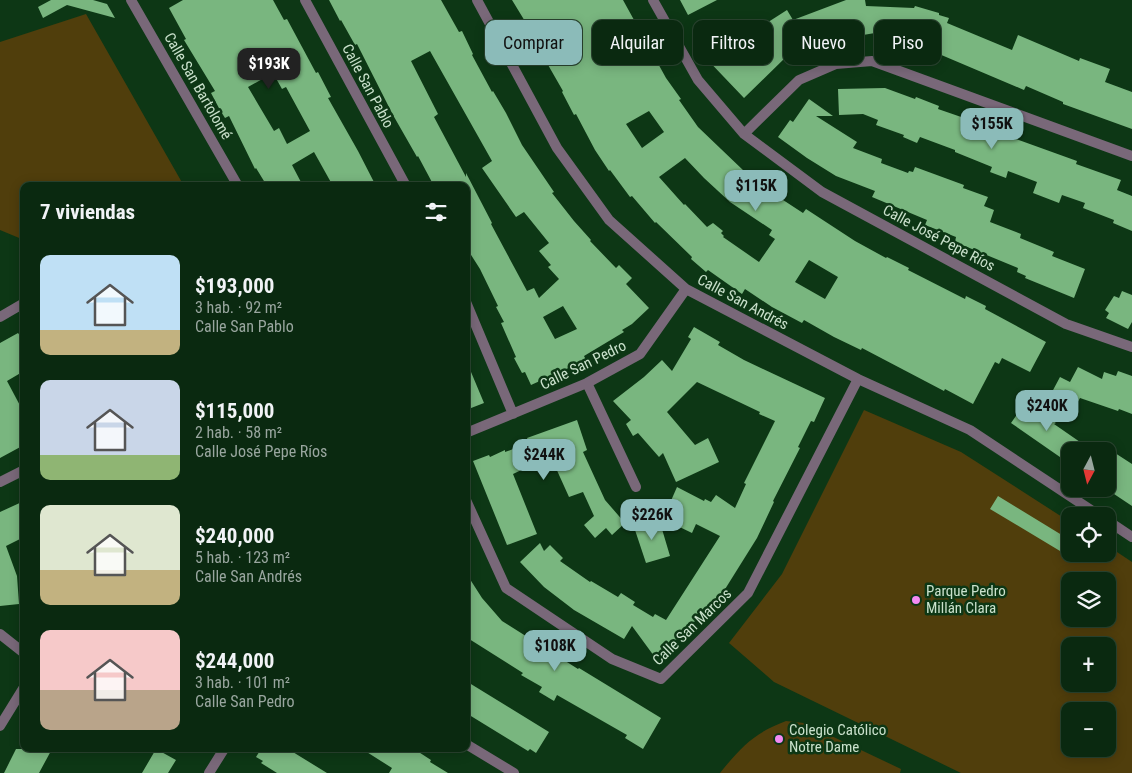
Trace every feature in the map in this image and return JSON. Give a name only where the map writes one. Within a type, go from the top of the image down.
[{"type":"street","name":"Calle San Bartolomé","points":[[131,0],[234,182]]},
{"type":"street","name":"Calle San Pablo","points":[[305,0],[404,182]]},
{"type":"street","name":"Calle San Andrés","points":[[477,0],[563,156],[609,220],[686,289],[858,379],[970,430],[1086,507]]},
{"type":"street","name":"Calle José Pepe Ríos","points":[[653,0],[698,80],[744,134],[822,192],[1066,324],[1132,347]]},
{"type":"street","points":[[744,134],[799,80],[836,64],[872,61],[1132,156]]},
{"type":"street","name":"Calle San Pedro","points":[[470,431],[587,383],[640,354],[686,289]]},
{"type":"street","points":[[0,317],[20,306]]},
{"type":"street","points":[[470,312],[513,414]]},
{"type":"street","name":"Calle San Marcos","points":[[470,509],[506,588],[612,659],[662,679],[748,593],[858,379]]},
{"type":"street","points":[[587,383],[636,487]]},
{"type":"street","points":[[0,482],[20,472]]},
{"type":"street","points":[[1116,526],[1132,537]]},
{"type":"street","points":[[0,634],[20,650]]},
{"type":"street","points":[[0,726],[20,693]]},
{"type":"street","points":[[470,746],[514,773]]},
{"type":"street","points":[[209,773],[222,752]]},
{"type":"shaded area","points":[[86,14],[182,182],[20,182],[20,238],[0,230],[0,42]]},
{"type":"shaded area","name":"Parque Pedro Millán Clara","points":[[864,410],[961,452],[1061,516],[1061,562],[1116,562],[1116,551],[1132,562],[1132,773],[961,773],[774,682],[729,643],[782,574]]},
{"type":"shaded area","name":"Colegio Católico Notre Dame","points":[[786,721],[804,723],[901,769],[900,773],[720,773],[749,742],[765,731]]},
{"type":"building","points":[[51,0],[93,0],[107,4],[115,18],[67,5],[43,18],[38,7]]},
{"type":"building","points":[[183,0],[273,0],[284,20],[287,19],[316,73],[318,72],[331,97],[328,98],[374,182],[331,182],[314,152],[292,165],[301,182],[265,182],[255,169],[229,116],[225,118],[220,110],[211,93],[215,91],[184,40],[186,39],[169,8]],"holes":[[[273,73],[282,89],[286,87],[310,131],[287,144],[279,128],[274,131],[248,87]]]},
{"type":"building","points":[[329,0],[441,0],[459,32],[462,31],[472,55],[492,92],[506,113],[522,145],[554,192],[552,193],[590,241],[616,268],[619,265],[632,278],[626,284],[649,308],[632,324],[622,330],[624,332],[584,356],[586,360],[531,385],[525,372],[522,373],[514,358],[516,357],[501,323],[504,322],[496,307],[498,306],[470,253],[470,182],[432,182],[393,115],[357,44],[355,45]],"holes":[[[430,51],[492,161],[482,168],[516,217],[524,212],[549,243],[539,251],[551,265],[548,267],[559,279],[539,298],[534,288],[527,291],[466,173],[466,177],[434,117],[438,114],[411,61]],[[563,306],[577,329],[555,339],[543,317]]]},
{"type":"building","points":[[512,0],[623,0],[634,20],[592,20],[592,65],[659,65],[681,99],[679,100],[698,127],[744,171],[743,173],[779,199],[803,213],[806,209],[855,241],[965,299],[966,296],[986,306],[985,309],[1046,342],[1030,372],[1002,358],[999,364],[995,362],[973,404],[862,348],[861,350],[834,337],[804,320],[802,323],[772,307],[745,289],[742,294],[708,270],[706,272],[655,223],[632,196],[630,197],[595,150],[576,114],[574,115],[548,65],[582,65],[582,20],[524,20]],"holes":[[[649,111],[664,132],[642,148],[626,124]],[[685,158],[730,202],[772,230],[769,235],[775,239],[759,262],[723,237],[721,233],[723,231],[713,223],[707,227],[659,177]],[[809,260],[838,277],[825,299],[795,282]]]},
{"type":"building","points":[[680,0],[717,0],[688,15]]},
{"type":"building","points":[[846,0],[865,0],[866,6],[914,8],[915,6],[939,13],[939,15],[949,18],[947,23],[1012,50],[1018,35],[1079,61],[1080,58],[1110,69],[1105,82],[1132,92],[1132,129],[1063,104],[1063,102],[1026,86],[1024,90],[941,55],[941,20],[874,20],[874,33],[864,35],[864,20],[793,20]]},
{"type":"building","points":[[787,10],[793,20],[783,20],[783,60],[744,98],[712,65],[773,65],[773,20],[771,20]]},
{"type":"building","points":[[885,88],[915,99],[916,97],[939,106],[938,109],[967,119],[966,121],[1077,161],[1076,164],[1121,180],[1117,190],[1132,196],[1132,231],[1113,223],[1114,220],[1083,208],[1085,203],[1062,195],[1059,203],[1033,193],[1037,182],[1008,171],[1006,178],[990,172],[992,167],[955,152],[955,150],[920,137],[917,143],[903,137],[904,135],[876,125],[878,120],[863,114],[839,115],[838,89]]},
{"type":"building","points":[[809,99],[833,116],[816,116],[857,142],[853,148],[882,159],[881,163],[908,173],[909,171],[913,172],[915,167],[964,185],[963,188],[988,197],[984,206],[994,210],[990,222],[1021,234],[1020,238],[1054,252],[1052,256],[1085,269],[1074,298],[1025,278],[1026,276],[1017,272],[1018,268],[955,242],[956,237],[925,225],[927,220],[872,197],[875,191],[836,176],[778,137],[790,120],[793,122]]},
{"type":"building","points":[[1122,291],[1132,295],[1132,322],[1128,329],[1106,318],[1109,313],[1105,310],[1114,296],[1119,298]]},
{"type":"building","points":[[694,327],[720,342],[718,345],[744,360],[825,398],[814,422],[811,421],[798,447],[800,448],[773,501],[757,538],[722,594],[707,612],[705,611],[676,640],[654,656],[632,626],[624,639],[574,610],[544,587],[520,562],[540,543],[544,551],[550,545],[563,558],[560,561],[590,582],[618,597],[621,593],[635,602],[633,605],[653,617],[655,614],[666,620],[720,536],[696,524],[692,533],[663,519],[677,487],[704,501],[705,499],[711,502],[716,495],[735,508],[746,484],[744,483],[775,421],[697,382],[667,412],[695,445],[708,438],[719,462],[676,482],[663,453],[659,457],[638,433],[633,436],[626,424],[631,420],[613,401],[662,360],[672,371],[691,339],[688,337]]},
{"type":"building","points":[[18,333],[20,336],[20,373],[7,381],[20,405],[20,447],[0,458],[0,343]]},
{"type":"building","points":[[1078,367],[1102,379],[1104,372],[1116,376],[1118,371],[1132,376],[1132,414],[1080,398],[1076,405],[1052,392],[1060,377],[1070,382]]},
{"type":"building","points":[[470,370],[484,403],[470,408]]},
{"type":"building","points":[[1027,400],[1043,411],[1042,413],[1056,423],[1054,424],[1080,442],[1061,442],[1061,458],[1011,423]]},
{"type":"building","points":[[577,420],[587,450],[583,452],[605,500],[625,523],[612,535],[606,528],[595,538],[584,525],[594,516],[583,492],[569,497],[555,466],[545,469],[543,466],[538,468],[536,463],[513,474],[537,534],[507,545],[473,461],[529,443],[527,438]]},
{"type":"building","points":[[1116,454],[1132,464],[1132,506],[1116,495]]},
{"type":"building","points":[[998,496],[1061,534],[1061,552],[990,509]]},
{"type":"building","points":[[20,503],[20,539],[6,546],[17,576],[19,604],[0,606],[0,512]]},
{"type":"building","points":[[659,519],[670,556],[646,563],[634,527]]},
{"type":"building","points":[[470,579],[482,598],[502,621],[661,718],[643,749],[625,738],[627,735],[557,695],[554,701],[539,692],[542,687],[521,675],[523,673],[470,640]]},
{"type":"building","points":[[470,683],[549,732],[536,753],[530,749],[528,751],[470,715]]},
{"type":"building","points":[[16,749],[20,749],[20,752],[50,752],[39,773],[4,773]]},
{"type":"building","points":[[154,752],[161,752],[176,760],[168,773],[142,773]]},
{"type":"building","points":[[259,752],[293,752],[327,773],[277,773],[261,763],[263,761],[256,757]]},
{"type":"building","points":[[367,752],[419,752],[431,760],[430,762],[448,773],[389,773],[392,768]]},
{"type":"place","name":"Parque Pedro Millán Clara","points":[[916,600]]},
{"type":"place","name":"Colegio Católico Notre Dame","points":[[779,739]]}]
